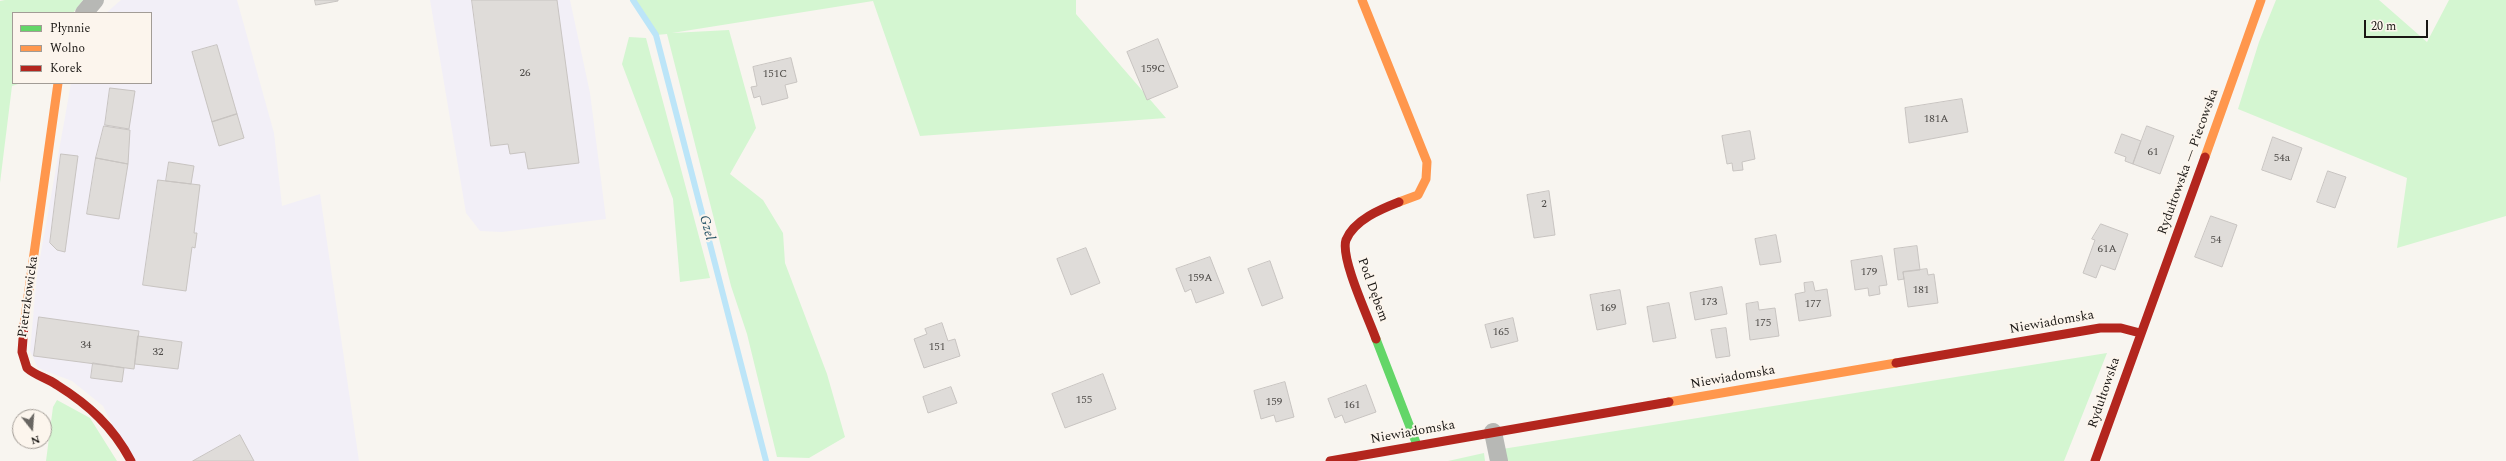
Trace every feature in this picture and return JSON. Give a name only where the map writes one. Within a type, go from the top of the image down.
[{"type":"street","points":[[85,12],[95,0]]},
{"type":"street","name":"Pod Dębem","points":[[1362,0],[1427,162],[1426,179],[1418,195],[1388,206],[1356,226],[1346,242],[1347,263],[1417,445]]},
{"type":"street","name":"Rydułtowska — Piecowska","points":[[2140,333],[2262,0]]},
{"type":"street","name":"Pietrzkowicka","points":[[58,84],[22,342],[23,358],[26,367],[34,375],[50,381],[88,404],[99,414],[125,448],[131,461]]},
{"type":"street","name":"Niewiadomska","points":[[1330,461],[2100,328],[2121,328],[2140,333]]},
{"type":"street","name":"Rydułtowska","points":[[2095,461],[2140,333]]},
{"type":"street","points":[[1493,432],[1499,461]]},
{"type":"shaded area","points":[[121,0],[237,0],[274,133],[282,206],[320,194],[359,461],[130,461],[103,406],[72,381],[38,368],[30,351],[37,275],[71,84],[152,84],[152,12],[107,12]]},
{"type":"shaded area","points":[[430,0],[570,0],[590,93],[606,219],[502,232],[480,231],[466,213]]},
{"type":"green space","points":[[83,0],[74,12],[12,12],[12,84],[18,84],[12,86],[0,183],[0,1]]},
{"type":"green space","points":[[633,0],[1076,0],[1076,14],[1166,118],[920,136],[873,1],[672,33],[729,30],[756,128],[730,174],[763,200],[783,233],[785,263],[827,374],[845,437],[809,458],[777,457],[747,334],[731,286],[667,34],[656,35]]},
{"type":"green space","points":[[2276,0],[2379,0],[2427,42],[2449,0],[2506,0],[2506,216],[2397,248],[2407,178],[2238,109],[2259,42]]},
{"type":"green space","points":[[629,37],[646,38],[710,278],[680,282],[673,199],[622,64]]},
{"type":"green space","points":[[2107,353],[2064,461],[1499,461],[1496,450]]},
{"type":"green space","points":[[57,400],[90,418],[117,461],[46,461],[48,449],[52,449],[53,407]]},
{"type":"green space","points":[[1484,453],[1485,461],[1448,461]]},
{"type":"building","points":[[315,0],[338,0],[338,1],[316,5]]},
{"type":"building","points":[[472,0],[557,0],[579,163],[528,169],[525,152],[510,154],[508,144],[491,146]]},
{"type":"building","points":[[1158,39],[1178,87],[1147,100],[1127,52]]},
{"type":"building","points":[[217,45],[237,114],[212,122],[192,52]]},
{"type":"building","points":[[791,58],[797,82],[785,85],[788,98],[762,105],[760,96],[754,98],[751,87],[757,86],[753,67]]},
{"type":"building","points":[[110,88],[135,91],[129,129],[105,125]]},
{"type":"building","points":[[1962,99],[1968,132],[1909,143],[1905,108]]},
{"type":"building","points":[[237,114],[244,138],[219,146],[212,122]]},
{"type":"building","points":[[104,126],[130,130],[128,164],[96,158]]},
{"type":"building","points":[[2147,126],[2174,136],[2160,174],[2133,164]]},
{"type":"building","points":[[1750,131],[1755,159],[1742,162],[1743,170],[1733,171],[1732,163],[1727,164],[1722,136]]},
{"type":"building","points":[[2122,134],[2141,141],[2133,164],[2125,161],[2126,157],[2115,153]]},
{"type":"building","points":[[2273,137],[2302,148],[2291,180],[2262,170]]},
{"type":"building","points":[[61,154],[78,156],[65,252],[57,250],[50,243]]},
{"type":"building","points":[[96,158],[128,164],[119,219],[87,214]]},
{"type":"building","points":[[169,162],[194,166],[191,184],[166,181]]},
{"type":"building","points":[[2328,171],[2346,177],[2335,208],[2317,202]]},
{"type":"building","points":[[158,180],[200,185],[194,233],[197,233],[195,248],[192,247],[186,291],[143,285]]},
{"type":"building","points":[[1549,191],[1555,235],[1534,238],[1527,195]]},
{"type":"building","points":[[2211,216],[2237,225],[2222,267],[2195,257]]},
{"type":"building","points":[[2101,224],[2128,234],[2115,270],[2101,265],[2096,278],[2083,273],[2095,240],[2092,239]]},
{"type":"building","points":[[1776,235],[1781,262],[1760,265],[1755,239]]},
{"type":"building","points":[[1917,246],[1920,270],[1903,272],[1904,279],[1898,280],[1894,249]]},
{"type":"building","points":[[1086,248],[1100,283],[1071,295],[1057,259]]},
{"type":"building","points":[[1882,256],[1887,285],[1879,286],[1880,294],[1869,296],[1868,288],[1855,290],[1851,261]]},
{"type":"building","points":[[1210,257],[1224,293],[1196,303],[1191,289],[1185,292],[1176,269]]},
{"type":"building","points":[[1270,261],[1283,298],[1262,306],[1248,269]]},
{"type":"building","points":[[1927,269],[1928,275],[1934,274],[1938,303],[1908,307],[1903,272]]},
{"type":"building","points":[[1813,282],[1815,291],[1827,289],[1831,316],[1799,321],[1795,294],[1805,292],[1804,283]]},
{"type":"building","points":[[1722,287],[1727,314],[1695,320],[1690,293]]},
{"type":"building","points":[[1620,290],[1626,324],[1597,330],[1590,295]]},
{"type":"building","points":[[1758,302],[1759,310],[1775,308],[1779,336],[1750,340],[1746,304]]},
{"type":"building","points":[[1669,303],[1676,338],[1653,342],[1647,307]]},
{"type":"building","points":[[39,317],[139,331],[134,369],[34,356]]},
{"type":"building","points":[[1513,318],[1518,341],[1491,348],[1485,325]]},
{"type":"building","points":[[942,323],[948,341],[955,339],[960,356],[924,368],[914,339],[927,334],[925,329]]},
{"type":"building","points":[[1726,328],[1730,356],[1716,358],[1711,330]]},
{"type":"building","points":[[138,336],[182,342],[178,369],[135,364]]},
{"type":"building","points":[[93,363],[124,368],[122,382],[91,378]]},
{"type":"building","points":[[1103,374],[1116,409],[1065,428],[1052,394]]},
{"type":"building","points":[[1285,382],[1294,417],[1276,422],[1274,415],[1261,419],[1254,391]]},
{"type":"building","points":[[1366,385],[1376,412],[1345,423],[1342,415],[1335,418],[1328,399]]},
{"type":"building","points":[[951,387],[957,403],[928,413],[923,397]]},
{"type":"building","points":[[240,435],[254,461],[193,461]]},
{"type":"waterway","name":"Gzel","points":[[633,0],[656,35],[766,461]]},
{"type":"traffic: fast","points":[[1376,339],[1417,445]]},
{"type":"traffic: slow","points":[[1362,0],[1427,162],[1426,179],[1418,195],[1399,202]]},
{"type":"traffic: slow","points":[[2205,157],[2261,0]]},
{"type":"traffic: slow","points":[[24,325],[58,84]]},
{"type":"traffic: slow","points":[[1669,402],[1896,363]]},
{"type":"traffic: jam","points":[[2095,461],[2205,157]]},
{"type":"traffic: jam","points":[[1376,339],[1351,274],[1345,249],[1346,240],[1355,227],[1362,221],[1376,212],[1399,202]]},
{"type":"traffic: jam","points":[[24,325],[22,352],[27,368],[57,385],[90,409],[108,427],[131,461]]},
{"type":"traffic: jam","points":[[1896,363],[2100,328],[2121,328],[2140,333]]},
{"type":"traffic: jam","points":[[1330,461],[1669,402]]}]
